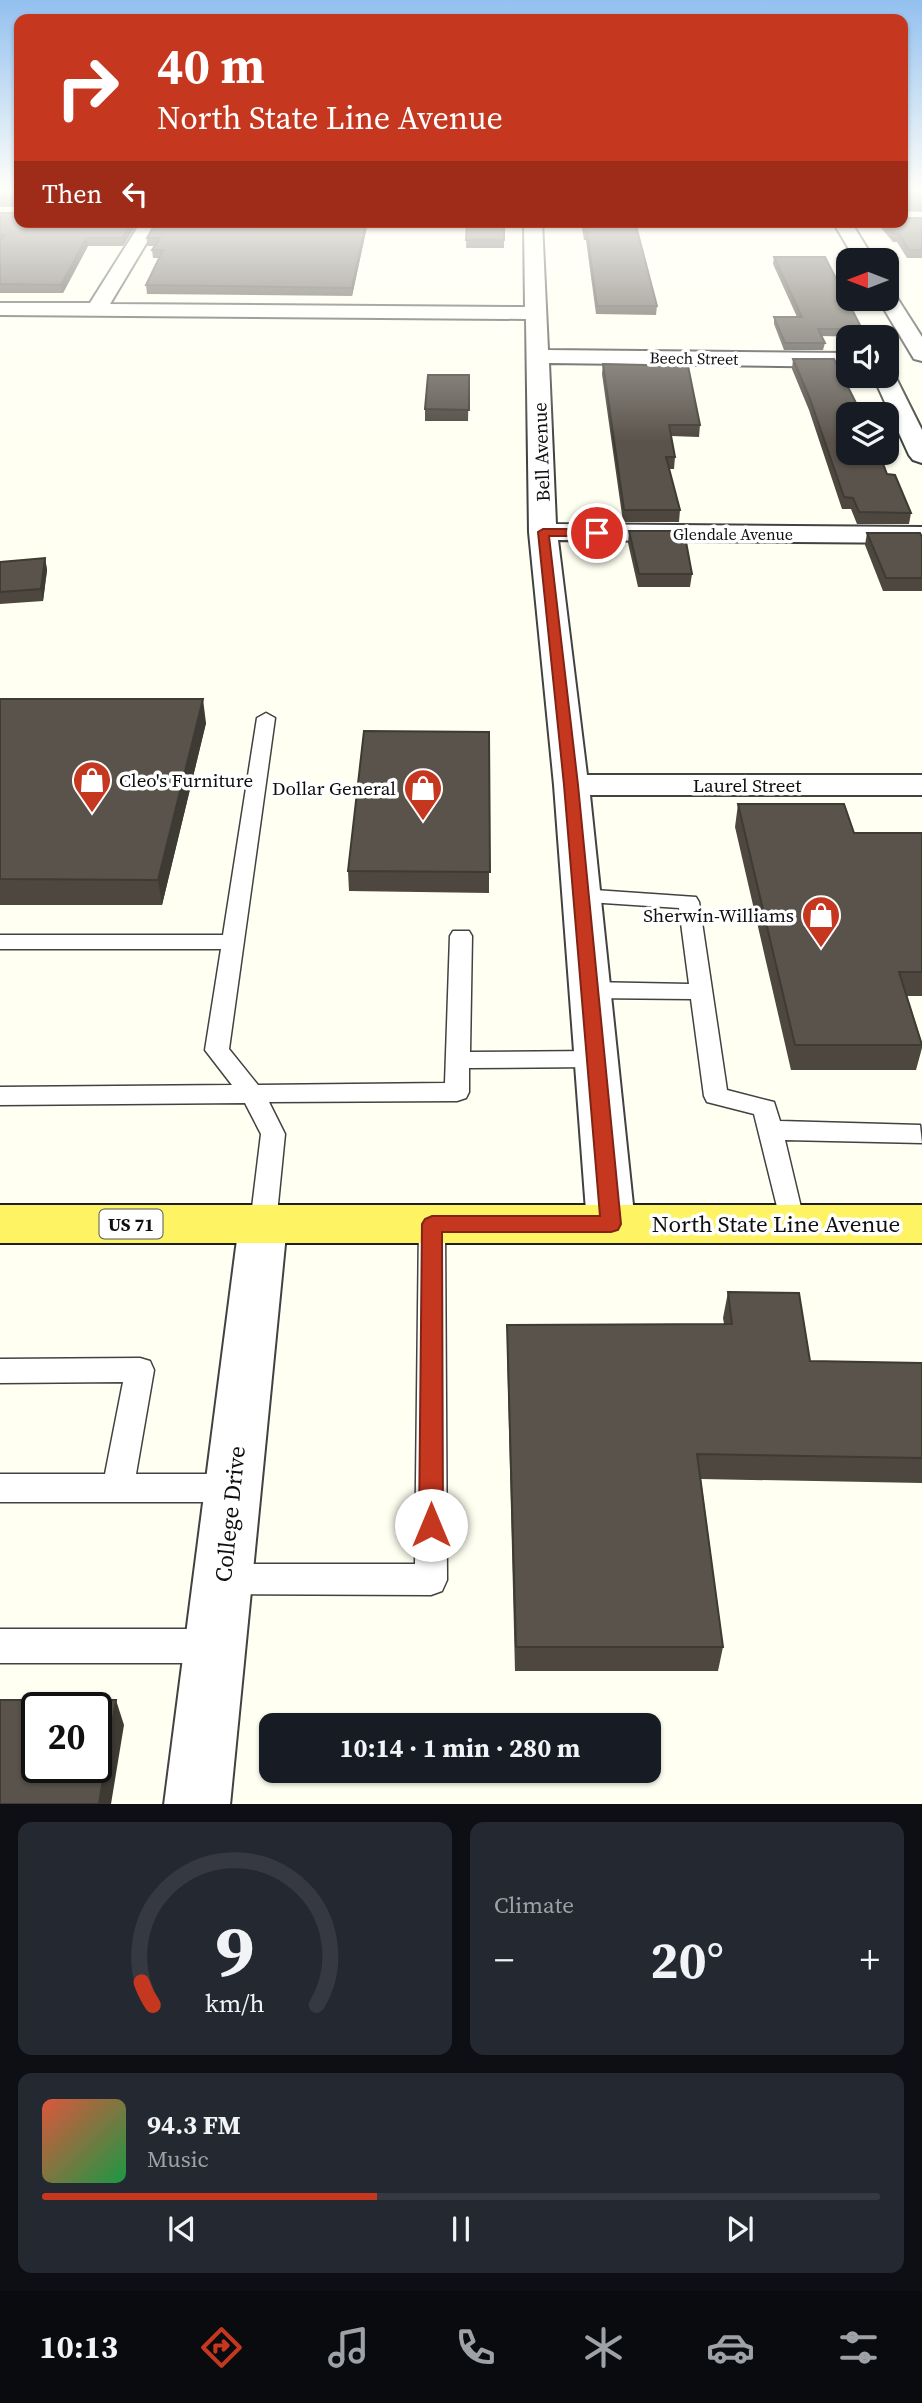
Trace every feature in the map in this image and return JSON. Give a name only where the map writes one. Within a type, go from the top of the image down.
[{"type":"main road","name":"North State Line Avenue","points":[[0,1224],[922,1224]]},
{"type":"street","points":[[97,309],[119,273]]},
{"type":"street","name":"Bell Avenue","points":[[535,273],[543,532],[571,785],[611,1224]]},
{"type":"street","points":[[0,309],[537,313]]},
{"type":"street","points":[[896,312],[922,354]]},
{"type":"street","name":"Beech Street","points":[[538,356],[836,360]]},
{"type":"street","points":[[899,361],[922,361]]},
{"type":"street","points":[[890,388],[922,455]]},
{"type":"street","name":"Glendale Avenue","points":[[543,532],[922,535]]},
{"type":"street","name":"Laurel Street","points":[[571,785],[922,785]]},
{"type":"street","name":"College Drive","points":[[197,1804],[263,1224]]},
{"type":"lane","points":[[263,1224],[272,1134],[253,1095],[217,1050],[266,718]]},
{"type":"lane","points":[[580,896],[690,902],[716,1096],[765,1108],[792,1224]]},
{"type":"lane","points":[[0,1096],[457,1091],[461,936]]},
{"type":"lane","points":[[0,943],[232,942]]},
{"type":"lane","points":[[589,990],[702,992]]},
{"type":"lane","points":[[459,1060],[595,1059]]},
{"type":"lane","points":[[770,1130],[920,1134]]},
{"type":"lane","points":[[223,1579],[431,1580],[432,1224]]},
{"type":"lane","points":[[0,1371],[140,1370],[118,1488]]},
{"type":"lane","points":[[0,1488],[233,1488]]},
{"type":"lane","points":[[0,1646],[215,1646]]},
{"type":"building","points":[[0,273],[67,273],[61,285],[0,284]]},
{"type":"building","points":[[152,273],[355,273],[352,288],[146,285]]},
{"type":"building","points":[[593,273],[648,273],[657,306],[597,306]]},
{"type":"building","points":[[782,273],[833,273],[836,278],[836,312],[853,312],[860,325],[836,325],[836,329],[818,329],[825,343],[785,343],[774,317],[802,317]]},
{"type":"building","points":[[793,359],[834,359],[836,388],[848,388],[856,402],[836,402],[836,465],[884,465],[887,474],[895,475],[911,513],[859,512],[853,498],[844,497]]},
{"type":"building","points":[[603,364],[688,366],[700,425],[669,425],[675,457],[666,457],[680,510],[624,510]]},
{"type":"building","points":[[428,375],[469,375],[469,410],[425,409]]},
{"type":"building","points":[[629,531],[684,531],[692,574],[639,574]]},
{"type":"building","points":[[867,533],[920,533],[922,578],[886,578]]},
{"type":"building","points":[[45,558],[41,589],[0,592],[0,562]]},
{"type":"building","name":"Cleo's Furniture","points":[[0,699],[203,699],[158,880],[0,879]]},
{"type":"building","name":"Dollar General","points":[[364,731],[489,732],[490,872],[348,871]]},
{"type":"building","name":"Sherwin-Williams","points":[[738,804],[844,804],[854,833],[922,833],[922,972],[899,972],[922,1045],[795,1045]]},
{"type":"building","points":[[728,1292],[799,1293],[810,1361],[922,1363],[922,1458],[697,1454],[723,1647],[516,1647],[507,1325],[732,1324]]},
{"type":"building","points":[[0,1700],[21,1700],[21,1783],[102,1783],[99,1804],[0,1804]]},
{"type":"building","points":[[112,1700],[116,1700],[112,1724]]},
{"type":"place","name":"Cleo's Furniture","points":[[92,814]]},
{"type":"place","name":"Dollar General","points":[[423,822]]},
{"type":"place","name":"Sherwin-Williams","points":[[821,949]]},
{"type":"route","points":[[431,1525],[432,1224],[611,1224],[571,785],[543,532],[597,533]]}]
